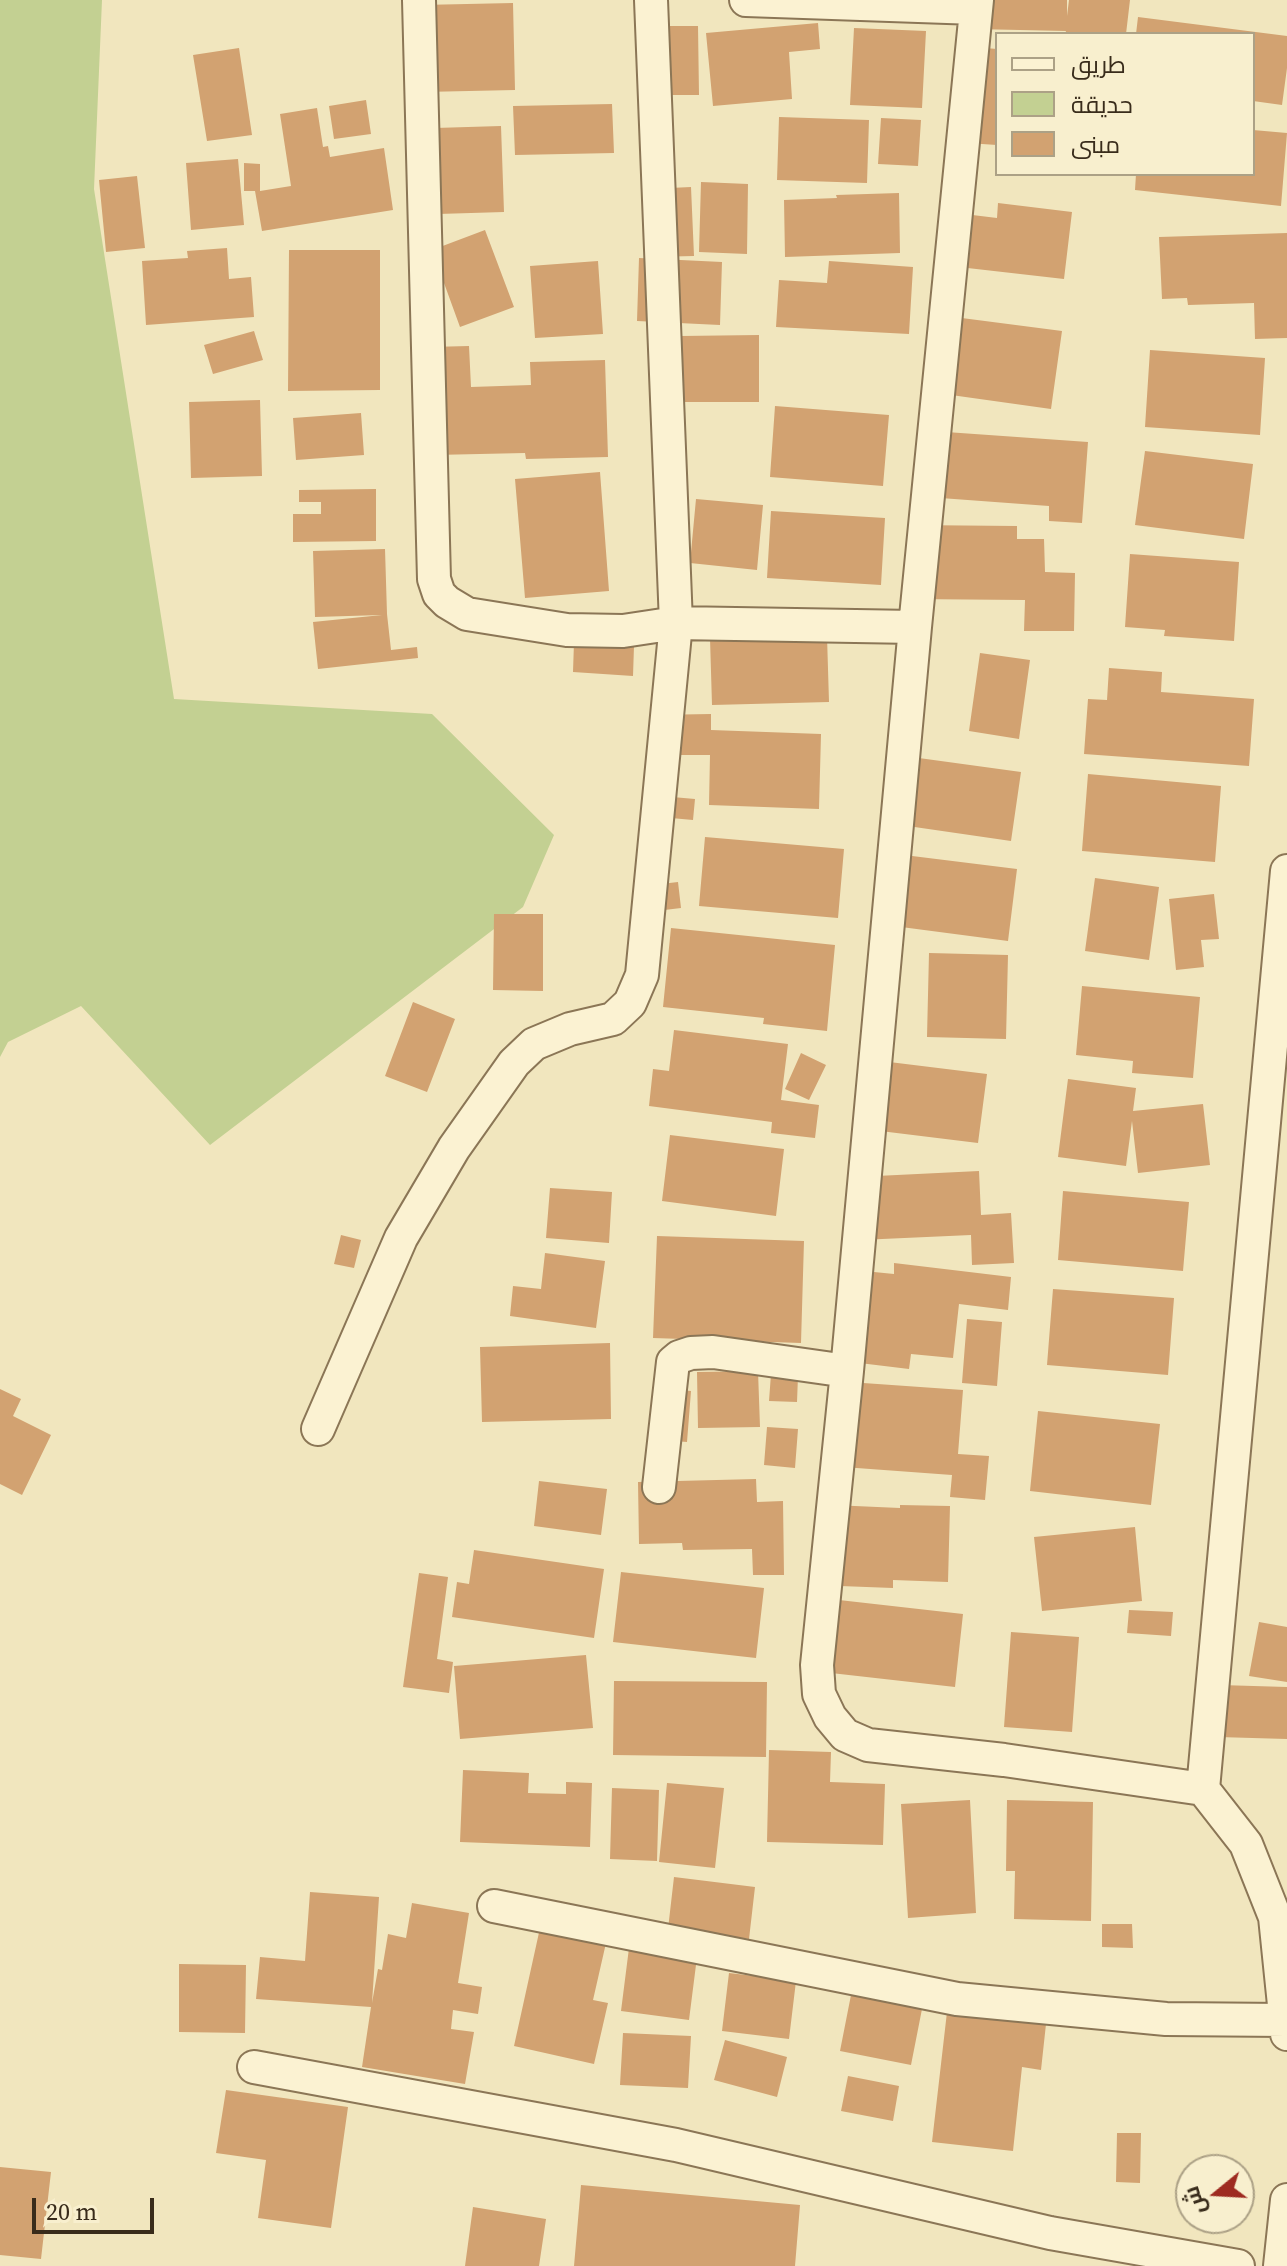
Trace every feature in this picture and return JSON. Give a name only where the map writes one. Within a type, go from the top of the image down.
[{"type":"street","points":[[419,0],[434,579],[439,594],[467,614],[567,630],[623,631],[676,623],[915,627]]},
{"type":"street","points":[[318,1429],[401,1238],[454,1148],[514,1063],[534,1044],[570,1029],[613,1019],[630,1003],[642,975],[676,623],[651,0]]},
{"type":"street","points":[[746,0],[976,4],[817,1665],[819,1694],[830,1717],[845,1735],[868,1745],[1004,1760],[1203,1789]]},
{"type":"street","points":[[494,1906],[957,1999],[1286,2027],[1275,1917],[1246,1844],[1203,1789],[1287,871]]},
{"type":"street","points":[[659,1487],[673,1362],[679,1357],[713,1352],[847,1371]]},
{"type":"street","points":[[254,2067],[676,2145],[1050,2233],[1238,2266]]},
{"type":"street","points":[[1280,2266],[1287,2200]]},
{"type":"green space","points":[[0,0],[102,0],[94,189],[174,699],[432,714],[554,835],[523,907],[210,1145],[81,1006],[8,1042],[0,1057]]},
{"type":"building","points":[[975,0],[1067,0],[1067,16],[1069,0],[1130,0],[1126,32],[974,29]]},
{"type":"building","points":[[513,3],[515,90],[423,92],[421,5]]},
{"type":"building","points":[[1138,17],[1287,36],[1282,105],[1255,101],[1255,32],[1136,32]]},
{"type":"building","points":[[818,23],[820,49],[789,52],[792,99],[713,106],[706,33]]},
{"type":"building","points":[[650,26],[698,26],[699,95],[650,95]]},
{"type":"building","points":[[854,28],[926,31],[922,108],[850,105]]},
{"type":"building","points":[[974,47],[995,49],[995,145],[967,143]]},
{"type":"building","points":[[239,48],[252,135],[207,141],[193,55]]},
{"type":"building","points":[[366,100],[371,134],[334,139],[329,106]]},
{"type":"building","points":[[612,104],[614,153],[515,155],[513,106]]},
{"type":"building","points":[[317,108],[323,147],[328,146],[330,157],[384,148],[393,210],[262,231],[255,191],[244,191],[244,163],[260,164],[260,191],[291,186],[280,114]]},
{"type":"building","points":[[779,117],[869,120],[867,183],[777,180]]},
{"type":"building","points":[[881,118],[921,120],[918,166],[878,164]]},
{"type":"building","points":[[501,126],[504,212],[438,214],[435,128]]},
{"type":"building","points":[[1255,130],[1287,133],[1281,206],[1135,190],[1136,176],[1255,176]]},
{"type":"building","points":[[238,159],[244,225],[191,230],[186,163]]},
{"type":"building","points":[[137,176],[145,248],[106,252],[99,180]]},
{"type":"building","points":[[701,182],[748,184],[747,254],[699,252]]},
{"type":"building","points":[[691,187],[694,256],[652,257],[649,189]]},
{"type":"building","points":[[899,193],[900,253],[785,257],[784,200]]},
{"type":"building","points":[[998,203],[1072,212],[1064,279],[950,266],[956,213],[997,218]]},
{"type":"building","points":[[485,230],[514,307],[460,327],[432,250]]},
{"type":"building","points":[[1287,233],[1287,338],[1255,339],[1254,303],[1188,305],[1187,298],[1162,299],[1159,237]]},
{"type":"building","points":[[227,248],[229,279],[251,277],[254,317],[146,325],[142,261],[188,258],[187,251]]},
{"type":"building","points":[[289,250],[380,250],[380,390],[288,391]]},
{"type":"building","points":[[639,258],[722,262],[720,325],[637,321]]},
{"type":"building","points":[[598,261],[603,334],[535,338],[530,266]]},
{"type":"building","points":[[829,261],[913,267],[909,334],[776,327],[779,280],[827,283]]},
{"type":"building","points":[[954,317],[1062,331],[1051,409],[944,394]]},
{"type":"building","points":[[254,331],[263,360],[213,374],[204,345]]},
{"type":"building","points":[[759,335],[759,402],[682,402],[681,336]]},
{"type":"building","points":[[469,346],[471,387],[531,385],[530,362],[605,360],[608,457],[526,459],[525,453],[434,455],[430,347]]},
{"type":"building","points":[[1150,350],[1265,358],[1260,435],[1145,427]]},
{"type":"building","points":[[260,400],[262,476],[191,478],[189,402]]},
{"type":"building","points":[[775,406],[889,415],[883,486],[770,477]]},
{"type":"building","points":[[361,413],[364,455],[296,460],[293,418]]},
{"type":"building","points":[[932,431],[1088,442],[1082,523],[1049,521],[1049,506],[927,497]]},
{"type":"building","points":[[1145,451],[1253,464],[1244,539],[1135,525]]},
{"type":"building","points":[[600,472],[609,591],[525,598],[515,479]]},
{"type":"building","points":[[376,489],[376,541],[293,542],[293,514],[321,514],[321,502],[299,502],[299,490]]},
{"type":"building","points":[[696,499],[763,505],[757,570],[690,563]]},
{"type":"building","points":[[771,511],[885,518],[881,585],[767,578]]},
{"type":"building","points":[[909,525],[1017,526],[1017,539],[1044,539],[1045,572],[1075,573],[1074,631],[1024,631],[1025,600],[909,599]]},
{"type":"building","points":[[385,549],[391,650],[417,647],[418,658],[318,669],[313,622],[382,615],[315,617],[313,551]]},
{"type":"building","points":[[1130,554],[1239,562],[1234,641],[1164,636],[1165,630],[1125,627]]},
{"type":"building","points":[[827,636],[829,702],[712,705],[710,638]]},
{"type":"building","points":[[574,642],[634,646],[633,676],[573,672]]},
{"type":"building","points":[[980,653],[1030,660],[1019,739],[969,731]]},
{"type":"building","points":[[1109,668],[1162,672],[1161,692],[1254,699],[1249,766],[1084,754],[1088,699],[1107,700]]},
{"type":"building","points":[[711,714],[711,730],[821,734],[819,809],[709,805],[710,755],[654,755],[653,715]]},
{"type":"building","points":[[897,755],[1021,772],[1011,841],[887,823]]},
{"type":"building","points":[[1088,774],[1221,786],[1215,862],[1082,851]]},
{"type":"building","points":[[661,796],[695,799],[693,820],[660,817]]},
{"type":"building","points":[[705,837],[844,849],[838,918],[699,906]]},
{"type":"building","points":[[896,854],[1017,869],[1008,941],[886,925]]},
{"type":"building","points":[[1095,878],[1159,887],[1149,960],[1085,951]]},
{"type":"building","points":[[678,882],[681,908],[648,912],[644,886]]},
{"type":"building","points":[[1214,894],[1219,939],[1201,940],[1204,967],[1176,970],[1169,899]]},
{"type":"building","points":[[494,914],[543,914],[543,991],[493,990]]},
{"type":"building","points":[[671,928],[835,945],[827,1031],[763,1024],[764,1018],[663,1007]]},
{"type":"building","points":[[929,953],[1008,955],[1006,1039],[927,1037]]},
{"type":"building","points":[[1082,986],[1200,997],[1193,1078],[1132,1073],[1133,1061],[1076,1055]]},
{"type":"building","points":[[413,1002],[455,1019],[427,1092],[385,1076]]},
{"type":"building","points":[[674,1030],[788,1044],[781,1100],[819,1105],[815,1138],[771,1133],[772,1122],[649,1106],[653,1069],[669,1071]]},
{"type":"building","points":[[801,1053],[826,1065],[809,1100],[785,1089]]},
{"type":"building","points":[[873,1060],[987,1074],[978,1143],[864,1129]]},
{"type":"building","points":[[1068,1079],[1136,1088],[1133,1111],[1203,1104],[1210,1165],[1138,1173],[1132,1121],[1126,1166],[1058,1157]]},
{"type":"building","points":[[670,1135],[784,1149],[776,1216],[662,1201]]},
{"type":"building","points":[[979,1171],[981,1215],[1011,1213],[1014,1263],[972,1265],[971,1235],[860,1240],[856,1177]]},
{"type":"building","points":[[550,1188],[612,1192],[609,1243],[546,1238]]},
{"type":"building","points":[[1063,1191],[1189,1202],[1183,1271],[1058,1260]]},
{"type":"building","points":[[341,1235],[361,1240],[354,1268],[334,1264]]},
{"type":"building","points":[[657,1236],[804,1241],[801,1343],[653,1338]]},
{"type":"building","points":[[545,1253],[605,1261],[596,1328],[510,1316],[513,1286],[541,1289]]},
{"type":"building","points":[[894,1263],[1011,1277],[1008,1310],[959,1304],[953,1358],[911,1354],[909,1369],[843,1361],[854,1270],[894,1274]]},
{"type":"building","points":[[1053,1289],[1174,1298],[1168,1375],[1047,1365]]},
{"type":"building","points":[[967,1319],[1002,1322],[997,1386],[962,1383]]},
{"type":"building","points":[[610,1343],[611,1419],[482,1422],[480,1347]]},
{"type":"building","points":[[758,1371],[760,1427],[698,1428],[697,1372]]},
{"type":"building","points":[[771,1374],[798,1376],[797,1402],[769,1401]]},
{"type":"building","points":[[849,1382],[963,1390],[958,1454],[989,1456],[985,1500],[950,1497],[952,1475],[843,1467]]},
{"type":"building","points":[[654,1387],[691,1391],[687,1442],[649,1439]]},
{"type":"building","points":[[0,1389],[21,1399],[13,1416],[51,1435],[22,1495],[0,1484]]},
{"type":"building","points":[[1038,1411],[1160,1424],[1151,1505],[1030,1491]]},
{"type":"building","points":[[767,1427],[798,1429],[795,1468],[764,1465]]},
{"type":"building","points":[[756,1479],[757,1502],[783,1501],[784,1575],[753,1575],[752,1549],[683,1550],[682,1543],[639,1544],[638,1482]]},
{"type":"building","points":[[539,1481],[607,1489],[601,1535],[534,1526]]},
{"type":"building","points":[[832,1505],[900,1508],[900,1505],[950,1506],[948,1582],[893,1580],[893,1588],[840,1586]]},
{"type":"building","points":[[1135,1527],[1142,1601],[1042,1611],[1034,1537]]},
{"type":"building","points":[[474,1550],[604,1569],[594,1638],[452,1617],[457,1582],[469,1584]]},
{"type":"building","points":[[621,1572],[764,1588],[756,1658],[613,1642]]},
{"type":"building","points":[[419,1573],[448,1577],[437,1659],[453,1662],[449,1693],[403,1687]]},
{"type":"building","points":[[839,1600],[963,1614],[955,1687],[831,1673]]},
{"type":"building","points":[[1129,1610],[1173,1612],[1171,1636],[1127,1633]]},
{"type":"building","points":[[1259,1622],[1287,1627],[1287,1682],[1249,1676]]},
{"type":"building","points":[[1011,1632],[1079,1637],[1072,1732],[1004,1727]]},
{"type":"building","points":[[586,1655],[593,1728],[460,1739],[454,1666]]},
{"type":"building","points":[[614,1681],[767,1682],[766,1757],[613,1755]]},
{"type":"building","points":[[1220,1685],[1287,1687],[1287,1739],[1218,1737]]},
{"type":"building","points":[[769,1750],[831,1752],[830,1782],[885,1784],[883,1845],[767,1842]]},
{"type":"building","points":[[463,1770],[529,1773],[528,1793],[566,1794],[566,1782],[592,1783],[590,1847],[460,1842]]},
{"type":"building","points":[[667,1783],[724,1788],[715,1868],[659,1862]]},
{"type":"building","points":[[612,1788],[659,1790],[657,1861],[610,1859]]},
{"type":"building","points":[[970,1800],[976,1913],[908,1918],[901,1804]]},
{"type":"building","points":[[1007,1800],[1093,1802],[1091,1921],[1014,1919],[1015,1871],[1006,1871]]},
{"type":"building","points":[[674,1877],[755,1887],[749,1939],[668,1929]]},
{"type":"building","points":[[310,1892],[379,1897],[372,2003],[388,1934],[406,1938],[412,1903],[469,1913],[458,1983],[482,1987],[478,2014],[453,2010],[451,2029],[474,2032],[465,2084],[362,2067],[371,2007],[256,1999],[260,1957],[305,1961]]},
{"type":"building","points":[[1102,1924],[1132,1924],[1133,1948],[1102,1947]]},
{"type":"building","points":[[540,1928],[606,1943],[593,2000],[608,2003],[594,2064],[514,2046]]},
{"type":"building","points":[[629,1948],[697,1957],[689,2020],[621,2011]]},
{"type":"building","points":[[179,1964],[246,1965],[245,2033],[179,2032]]},
{"type":"building","points":[[729,1973],[796,1981],[789,2039],[722,2031]]},
{"type":"building","points":[[851,1995],[922,2009],[911,2065],[840,2051]]},
{"type":"building","points":[[947,2012],[1046,2024],[1041,2070],[1022,2067],[1013,2151],[932,2142]]},
{"type":"building","points":[[623,2033],[691,2036],[688,2088],[620,2085]]},
{"type":"building","points":[[725,2040],[787,2057],[777,2097],[714,2080]]},
{"type":"building","points":[[848,2076],[899,2086],[893,2121],[841,2111]]},
{"type":"building","points":[[226,2090],[348,2107],[331,2228],[258,2218],[266,2160],[216,2153]]},
{"type":"building","points":[[1117,2133],[1141,2133],[1140,2183],[1116,2182]]},
{"type":"building","points":[[0,2167],[51,2172],[41,2259],[0,2255]]},
{"type":"building","points":[[581,2185],[800,2205],[795,2266],[574,2266]]},
{"type":"building","points":[[473,2207],[546,2219],[539,2266],[465,2266]]}]
